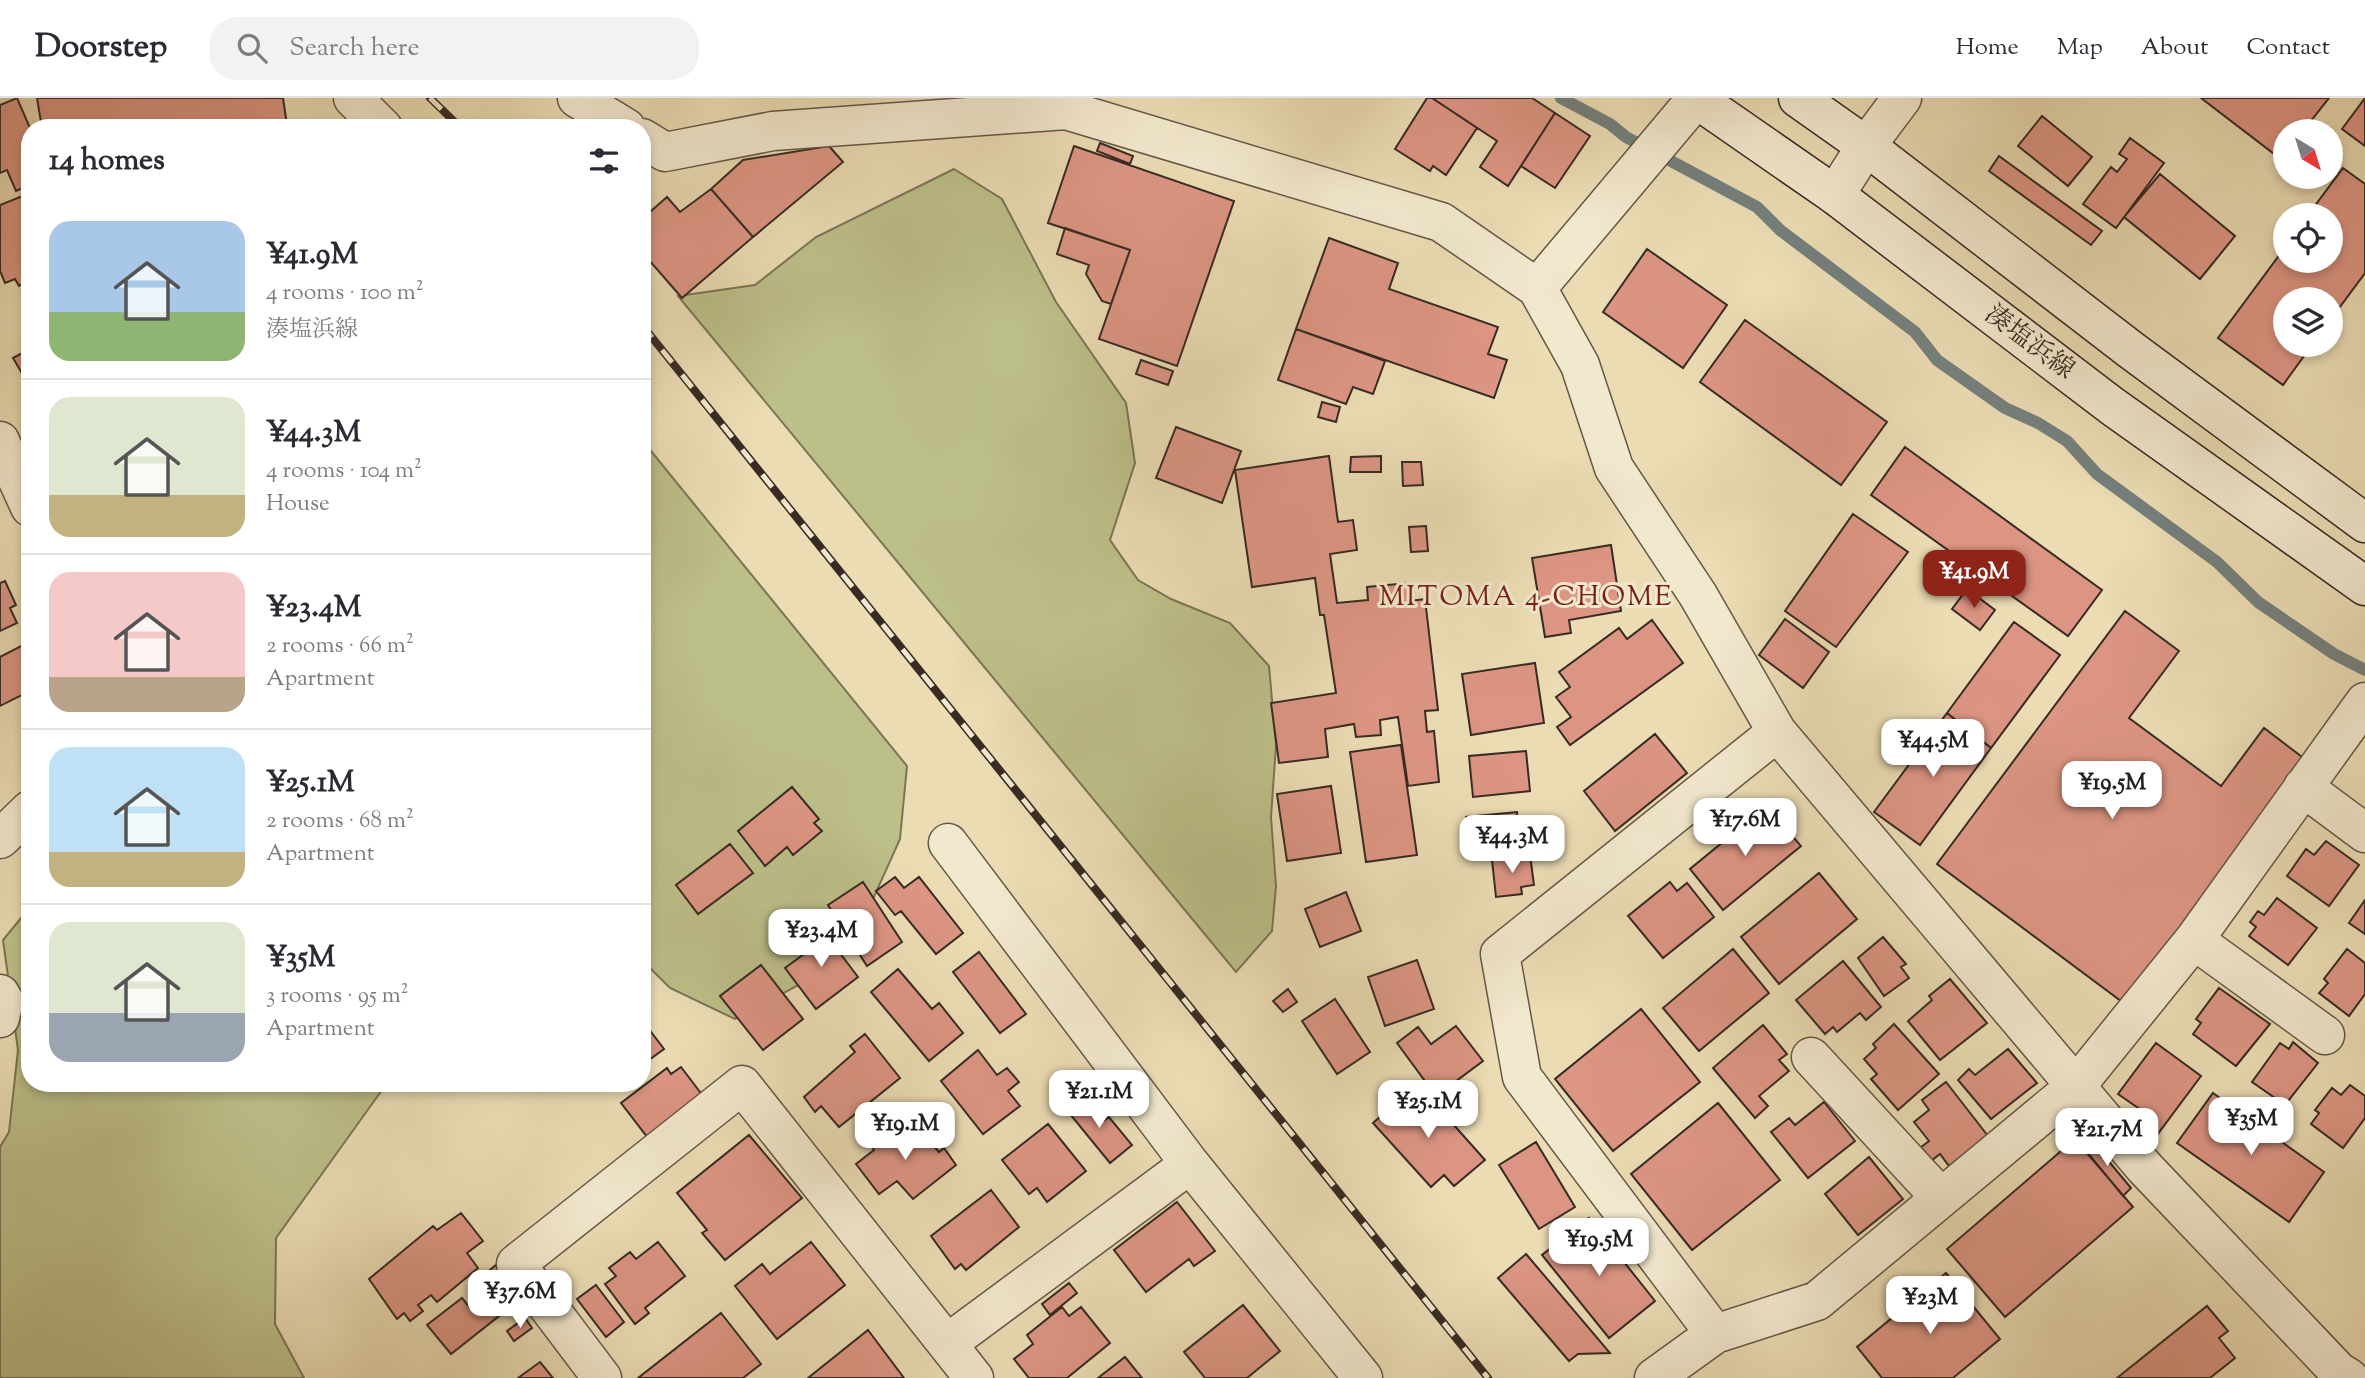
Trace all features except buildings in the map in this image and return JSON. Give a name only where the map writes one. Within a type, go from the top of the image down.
[{"type":"street","points":[[352,98],[374,119]]},
{"type":"street","points":[[577,98],[611,119]]},
{"type":"street","points":[[1537,288],[1696,98]]},
{"type":"street","name":"湊塩浜線","points":[[1696,98],[1835,195],[2112,406],[2365,586]]},
{"type":"street","points":[[1798,98],[1866,146],[2131,350],[2365,523]]},
{"type":"street","points":[[1835,195],[1866,146],[1902,98]]},
{"type":"street","points":[[651,143],[665,152],[773,131],[1066,110],[1441,222],[1537,288],[1580,365],[1614,468],[1698,595],[1777,732],[2144,1167],[2338,1371],[2349,1378]]},
{"type":"street","points":[[0,441],[21,487]]},
{"type":"street","points":[[1654,1378],[1715,1334],[1817,1301],[2076,1086],[2194,940],[2365,702]]},
{"type":"street","points":[[1715,1334],[1522,1077],[1500,954],[1777,732]]},
{"type":"street","points":[[2303,788],[2365,833]]},
{"type":"street","points":[[0,839],[21,819]]},
{"type":"street","points":[[948,843],[1190,1164],[1363,1378]]},
{"type":"street","points":[[2194,940],[2325,1035]]},
{"type":"street","points":[[0,994],[4,1001],[0,1018]]},
{"type":"street","points":[[1811,1057],[1941,1198]]},
{"type":"street","points":[[602,1378],[516,1264],[742,1085],[974,1378]]},
{"type":"street","points":[[948,1343],[1190,1164]]},
{"type":"green space","points":[[954,169],[1002,199],[1056,302],[1126,403],[1135,463],[1110,540],[1138,580],[1171,599],[1230,623],[1269,666],[1276,745],[1271,817],[1276,886],[1272,931],[1236,972],[678,296],[755,285],[816,237]]},
{"type":"green space","points":[[651,451],[907,766],[900,839],[873,899],[819,974],[735,1019],[670,988],[651,969]]},
{"type":"green space","points":[[21,918],[21,1092],[381,1092],[276,1238],[275,1324],[304,1378],[0,1378],[0,1147],[9,1132],[18,1050],[3,940]]},
{"type":"waterway","points":[[1561,98],[1610,124],[1626,137],[1757,207],[1780,230],[1915,332],[1937,360],[2005,408],[2038,423],[2067,441],[2097,474],[2217,562],[2258,602],[2334,654],[2365,670]]},
{"type":"railway","points":[[430,98],[452,119]]},
{"type":"railway","points":[[651,336],[1488,1378]]},
{"type":"district","name":"MITOMA 4-CHOME","points":[[1526,598]]}]
